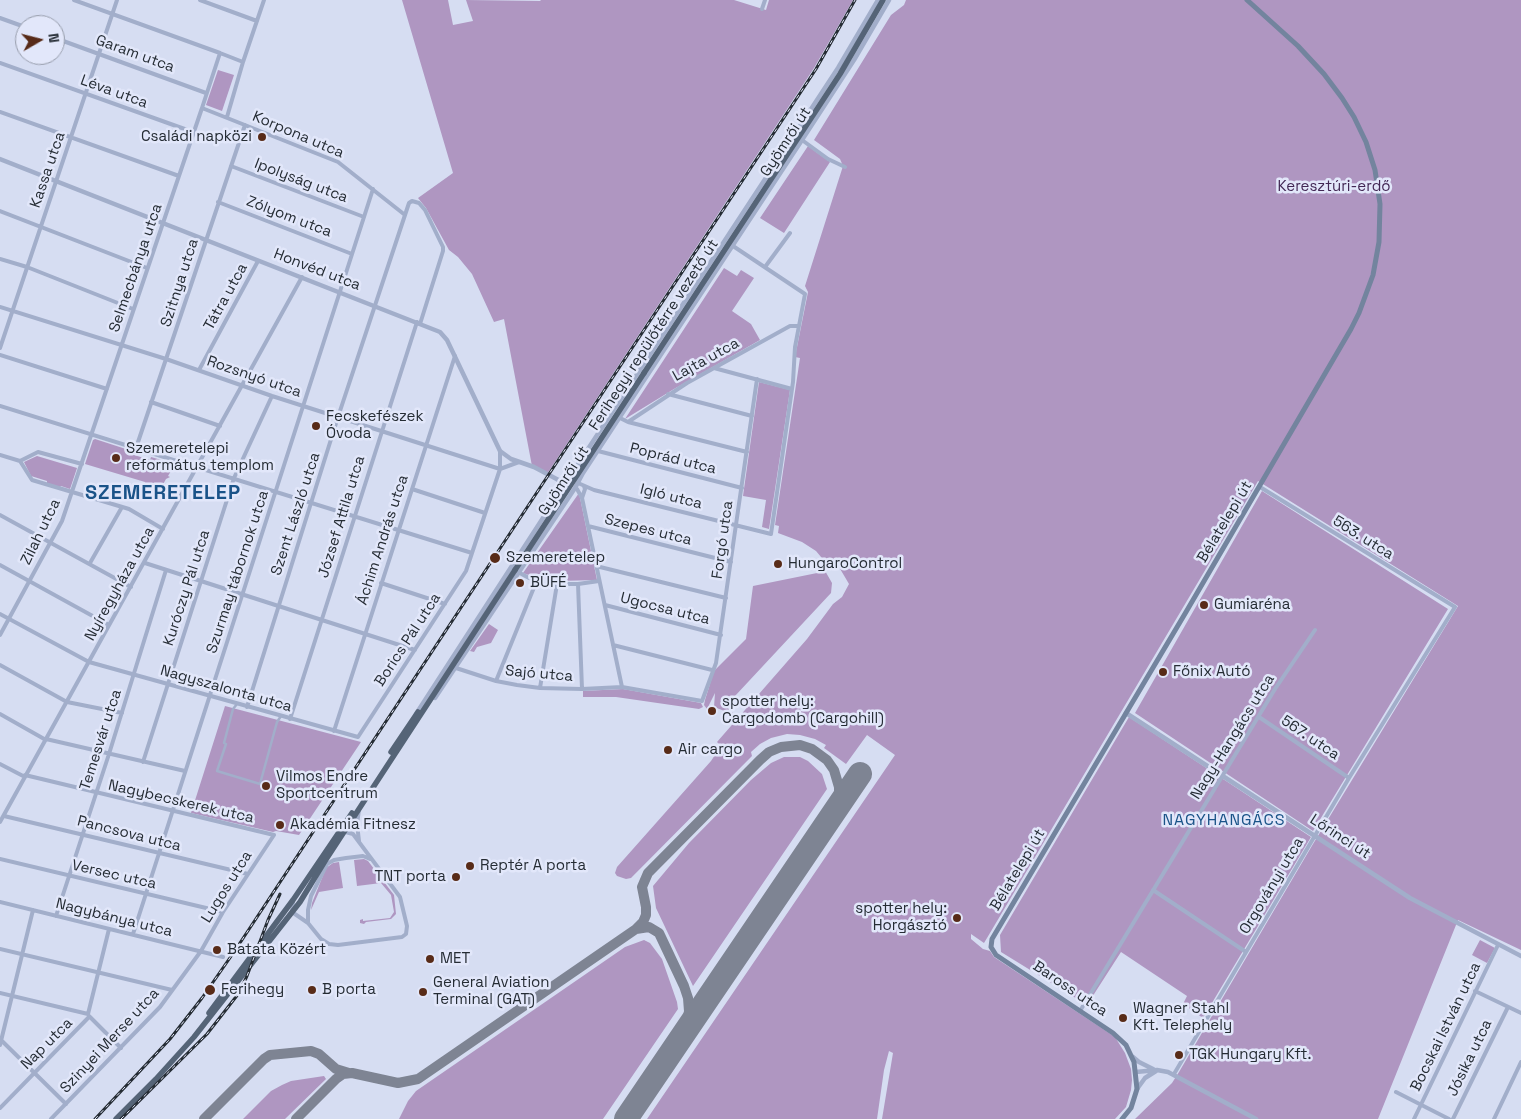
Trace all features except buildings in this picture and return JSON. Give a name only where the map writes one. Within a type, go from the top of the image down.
[{"type":"main road","name":"Ferihegyi repülőtérre vezető út","points":[[116,1119],[194,1037],[312,884],[342,831],[415,719],[516,571],[840,74],[883,0]]},
{"type":"main road","name":"Bélatelepi út","points":[[991,947],[992,939],[1355,323],[1370,283],[1377,254],[1380,217],[1375,170],[1363,134],[1350,109],[1336,89],[1298,46],[1247,0]]},
{"type":"main road","name":"Ferihegyi repülőtérre vezető út","points":[[110,1119],[174,1054],[209,1013],[294,900],[360,806],[415,719]]},
{"type":"main road","name":"Baross utca","points":[[991,947],[996,955],[1114,1034],[1126,1045],[1136,1072]]},
{"type":"main road","points":[[1122,1119],[1131,1108],[1137,1090],[1136,1072]]},
{"type":"street","points":[[74,0],[243,62]]},
{"type":"street","name":"Kassa utca","points":[[0,348],[117,0]]},
{"type":"street","points":[[200,0],[257,21]]},
{"type":"street","points":[[226,117],[264,0]]},
{"type":"street","points":[[762,9],[765,0]]},
{"type":"street","name":"Gyömrői út","points":[[415,719],[561,490],[563,481],[574,470],[838,68],[878,0]]},
{"type":"street","name":"Gyömrői út","points":[[415,719],[456,668],[516,571],[576,489],[598,451],[854,60],[889,0]]},
{"type":"street","points":[[0,18],[15,23]]},
{"type":"street","name":"Garam utca","points":[[65,41],[206,93]]},
{"type":"street","name":"Selmecbánya utca","points":[[92,434],[220,53]]},
{"type":"street","name":"Léva utca","points":[[0,63],[193,132]]},
{"type":"street","name":"Korpona utca","points":[[202,108],[342,164],[405,215]]},
{"type":"street","points":[[0,112],[179,176]]},
{"type":"street","name":"Szitnya utca","points":[[136,448],[245,125]]},
{"type":"street","points":[[802,140],[828,159],[845,167]]},
{"type":"street","name":"Honvéd utca","points":[[0,159],[58,180],[440,332],[455,356],[500,451]]},
{"type":"street","name":"Ipolyság utca","points":[[231,166],[364,217]]},
{"type":"street","name":"Szurmay tábornok utca","points":[[133,934],[373,189]]},
{"type":"street","name":"József Attila utca","points":[[290,718],[381,431],[442,256],[443,247],[422,205],[412,201],[409,203],[405,215]]},
{"type":"street","name":"Zólyom utca","points":[[218,202],[352,254]]},
{"type":"street","points":[[0,211],[147,268]]},
{"type":"street","name":"Szent László utca","points":[[247,707],[338,417],[405,215]]},
{"type":"street","points":[[765,267],[790,233]]},
{"type":"street","points":[[714,368],[792,389],[798,326],[805,294],[733,246]]},
{"type":"street","points":[[0,259],[27,267],[133,308]]},
{"type":"street","name":"Tátra utca","points":[[199,370],[258,261]]},
{"type":"street","name":"Nyíregyháza utca","points":[[2,818],[302,278]]},
{"type":"street","name":"Rozsnyó utca","points":[[0,307],[166,359],[272,396],[500,469]]},
{"type":"street","name":"Lajta utca","points":[[628,422],[668,394],[714,368],[790,326],[798,326]]},
{"type":"street","points":[[0,355],[107,389]]},
{"type":"street","name":"Áchim András utca","points":[[334,731],[455,356]]},
{"type":"street","name":"Forgó utca","points":[[702,702],[716,663],[721,635],[757,380]]},
{"type":"street","name":"Igló utca","points":[[576,489],[594,490],[771,534],[792,389]]},
{"type":"street","points":[[668,394],[752,416]]},
{"type":"street","name":"Kuróczy Pál utca","points":[[143,762],[234,478],[272,396]]},
{"type":"street","points":[[152,402],[220,426]]},
{"type":"street","points":[[0,406],[472,554]]},
{"type":"street","points":[[620,418],[628,422],[747,452]]},
{"type":"street","name":"Zilah utca","points":[[0,635],[62,521],[92,434]]},
{"type":"street","points":[[500,451],[511,459],[530,465],[563,481],[576,489],[582,498],[622,687]]},
{"type":"street","points":[[500,451],[500,469],[519,462]]},
{"type":"street","name":"Poprád utca","points":[[598,451],[742,488]]},
{"type":"street","points":[[0,455],[20,461],[38,452],[82,464]]},
{"type":"street","points":[[20,461],[32,480],[129,509],[163,529]]},
{"type":"street","name":"Borics Pál utca","points":[[358,737],[466,571],[500,469]]},
{"type":"street","points":[[563,481],[578,483]]},
{"type":"street","points":[[561,490],[563,481]]},
{"type":"street","name":"Igló utca","points":[[578,483],[585,488]]},
{"type":"street","name":"563. utca","points":[[1260,487],[1454,607]]},
{"type":"street","points":[[582,498],[585,488]]},
{"type":"street","points":[[412,489],[485,513]]},
{"type":"street","points":[[90,564],[122,507]]},
{"type":"street","points":[[0,515],[131,587]]},
{"type":"street","name":"Szepes utca","points":[[588,526],[731,562]]},
{"type":"street","points":[[144,563],[415,650]]},
{"type":"street","points":[[0,564],[109,625]]},
{"type":"street","points":[[596,566],[726,598]]},
{"type":"street","name":"Temesvár utca","points":[[56,916],[166,570]]},
{"type":"street","points":[[516,571],[537,580],[557,584],[599,581]]},
{"type":"street","points":[[496,681],[537,580]]},
{"type":"street","points":[[381,583],[445,604]]},
{"type":"street","points":[[540,688],[557,584]]},
{"type":"street","points":[[578,584],[582,689]]},
{"type":"street","name":"Ugocsa utca","points":[[604,605],[721,635]]},
{"type":"street","name":"Orgoványi utca","points":[[1174,1074],[1454,607]]},
{"type":"street","name":"Nagyszalonta utca","points":[[0,614],[89,662],[358,737]]},
{"type":"street","name":"Nagy-Hangács utca","points":[[1080,1011],[1275,689],[1315,630]]},
{"type":"street","points":[[613,645],[712,670]]},
{"type":"street","points":[[0,665],[67,702],[122,713]]},
{"type":"street","name":"Sajó utca","points":[[456,668],[496,681],[540,688],[582,689],[622,687],[702,702]]},
{"type":"street","points":[[236,704],[218,771],[270,787]]},
{"type":"street","name":"Lőrinci út","points":[[1126,713],[1410,898],[1521,956]]},
{"type":"street","points":[[0,714],[46,739],[186,771]]},
{"type":"street","points":[[260,784],[277,722],[281,716]]},
{"type":"street","name":"567. utca","points":[[1258,717],[1350,778]]},
{"type":"street","name":"Nagybecskerek utca","points":[[0,764],[25,776],[274,835]]},
{"type":"street","points":[[360,806],[357,824],[360,843]]},
{"type":"street","name":"Pancsova utca","points":[[2,818],[82,834],[248,874]]},
{"type":"street","points":[[294,900],[292,912],[308,923],[321,939],[329,944],[338,945],[402,937],[406,934],[407,926],[400,897],[353,834],[342,831]]},
{"type":"street","name":"Lugos utca","points":[[200,951],[223,912],[274,835]]},
{"type":"street","points":[[308,923],[311,896],[327,864],[334,860],[362,856],[370,859]]},
{"type":"street","name":"Versec utca","points":[[0,859],[223,912]]},
{"type":"street","points":[[1153,890],[1246,952]]},
{"type":"street","name":"Nagybánya utca","points":[[0,902],[223,957]]},
{"type":"street","points":[[33,910],[1,1041],[66,1104]]},
{"type":"street","name":"Nap utca","points":[[0,1108],[89,1016],[109,929]]},
{"type":"street","name":"Bocskai István utca","points":[[1414,1119],[1498,945]]},
{"type":"street","points":[[0,949],[99,971],[172,990]]},
{"type":"street","name":"Szinyei Merse utca","points":[[51,1119],[154,1013],[200,951]]},
{"type":"street","points":[[1475,991],[1521,1013]]},
{"type":"street","points":[[0,993],[89,1016],[121,1048]]},
{"type":"street","name":"Jósika utca","points":[[1453,1119],[1508,1007]]},
{"type":"street","name":"Baross utca","points":[[1131,1055],[1139,1062],[1157,1070],[1174,1074],[1197,1089],[1256,1119]]},
{"type":"street","points":[[1494,1119],[1521,1062]]},
{"type":"street","points":[[1137,1090],[1145,1078],[1157,1070]]},
{"type":"street","name":"Baross utca","points":[[1136,1072],[1157,1070]]},
{"type":"street","points":[[1396,1092],[1449,1119]]},
{"type":"green space","points":[[402,0],[448,0],[453,25],[473,21],[466,0],[734,0],[766,10],[769,0],[853,0],[814,68],[547,474],[532,466],[504,319],[494,322],[472,274],[458,257],[449,250],[426,208],[418,198],[453,173]]},
{"type":"green space","name":"Keresztúri-erdő","points":[[906,0],[1521,0],[1521,950],[1458,920],[1378,1119],[1135,1119],[1172,1083],[1179,1072],[1313,844],[1458,606],[1258,481],[984,943],[971,934],[971,939],[983,949],[990,951],[994,957],[1115,1037],[1125,1053],[1131,1069],[1132,1080],[1126,1107],[1115,1119],[882,1119],[893,1053],[889,1051],[884,1070],[877,1119],[647,1119],[895,755],[867,735],[846,764],[824,748],[826,745],[815,739],[787,734],[771,738],[751,752],[752,756],[631,878],[626,879],[617,876],[615,873],[617,867],[711,761],[721,746],[717,742],[807,639],[833,604],[842,597],[849,584],[839,567],[832,570],[816,551],[802,542],[778,533],[779,526],[775,525],[800,358],[795,357],[808,292],[805,286],[843,166],[840,159],[814,140],[891,15],[904,5]]},
{"type":"green space","points":[[218,70],[234,75],[222,111],[206,105]]},
{"type":"green space","points":[[808,146],[830,162],[784,233],[760,218]]},
{"type":"green space","points":[[724,268],[737,276],[741,270],[754,278],[732,311],[751,324],[760,340],[625,419]]},
{"type":"green space","points":[[759,382],[790,390],[769,529],[762,527],[766,500],[743,496]]},
{"type":"green space","points":[[95,439],[132,451],[131,454],[150,460],[151,457],[175,464],[168,476],[170,477],[166,479],[161,488],[153,485],[146,486],[145,482],[85,464]]},
{"type":"green space","points":[[37,456],[77,468],[70,489],[47,484],[47,481],[31,476],[24,462]]},
{"type":"green space","points":[[1262,491],[1448,609],[1313,831],[1135,713]]},
{"type":"green space","points":[[579,493],[597,580],[557,581],[537,578],[523,573]]},
{"type":"green space","points":[[824,569],[832,583],[831,593],[735,696],[727,707],[735,715],[714,707],[715,693],[707,709],[704,705],[714,671],[746,639],[753,586],[822,572]]},
{"type":"green space","points":[[489,624],[498,630],[491,643],[477,647],[474,652],[470,651]]},
{"type":"green space","points":[[623,689],[701,703],[703,707],[699,709],[616,697],[583,697],[583,691]]},
{"type":"green space","name":"Vilmos Endre Sportcentrum","points":[[225,706],[361,742],[299,835],[273,832],[191,813]]},
{"type":"green space","points":[[1129,717],[1311,837],[1203,1018],[1183,1004],[1187,996],[1121,952],[1087,1005],[1001,952],[1000,935]]},
{"type":"green space","points":[[784,757],[800,757],[808,761],[822,774],[827,789],[693,986],[656,908],[653,886],[689,843],[751,780],[771,763]]},
{"type":"green space","points":[[364,859],[368,861],[394,895],[396,914],[391,919],[366,922],[364,924],[360,923],[360,920],[363,919],[363,921],[390,918],[394,912],[391,895],[381,883],[357,886],[354,860]]},
{"type":"green space","points":[[339,862],[343,888],[319,892],[311,910],[326,868],[333,863]]},
{"type":"green space","points":[[644,940],[650,943],[662,959],[678,1009],[603,1119],[399,1119],[408,1101],[416,1091],[625,947]]},
{"type":"green space","points":[[1480,940],[1495,948],[1487,963],[1472,955]]},
{"type":"green space","points":[[324,1076],[326,1079],[285,1119],[243,1119],[271,1091],[282,1085],[291,1081]]},
{"type":"taxiway","points":[[296,1119],[343,1074],[352,1073],[398,1083],[418,1079],[636,929],[643,922],[646,915],[642,887],[648,873],[769,752],[781,747],[800,745],[812,749],[827,760],[834,770],[839,787],[839,800],[832,817]]},
{"type":"taxiway","points":[[636,929],[649,927],[659,933],[684,986],[688,998],[689,1011],[687,1025],[681,1038]]},
{"type":"taxiway","points":[[204,1119],[270,1055],[311,1051],[319,1054],[336,1069],[349,1073]]},
{"type":"runway","points":[[626,1119],[860,774]]},
{"type":"railway","points":[[95,1119],[170,1039],[234,952],[816,69],[855,0]]},
{"type":"railway","points":[[121,1119],[207,1034],[239,993],[280,894]]},
{"type":"place","name":"Családi napközi","points":[[262,137]]},
{"type":"place","name":"Fecskefészek Óvoda","points":[[316,426]]},
{"type":"place","name":"Szemeretelepi református templom","points":[[116,458]]},
{"type":"place","name":"Szemeretelep","points":[[495,558]]},
{"type":"place","name":"HungaroControl","points":[[778,564]]},
{"type":"place","name":"BÜFÉ","points":[[520,583]]},
{"type":"place","name":"Gumiaréna","points":[[1204,605]]},
{"type":"place","name":"Főnix Autó","points":[[1163,672]]},
{"type":"place","name":"spotter hely: Cargodomb (Cargohill)","points":[[712,711]]},
{"type":"place","name":"Air cargo","points":[[668,750]]},
{"type":"place","name":"Vilmos Endre Sportcentrum","points":[[266,786]]},
{"type":"place","name":"Akadémia Fitnesz","points":[[280,825]]},
{"type":"place","name":"Reptér A porta","points":[[470,866]]},
{"type":"place","name":"TNT porta","points":[[456,877]]},
{"type":"place","name":"spotter hely: Horgásztó","points":[[957,918]]},
{"type":"place","name":"Batata Közért","points":[[217,950]]},
{"type":"place","name":"MET","points":[[430,959]]},
{"type":"place","name":"Ferihegy","points":[[210,990]]},
{"type":"place","name":"B porta","points":[[312,990]]},
{"type":"place","name":"General Aviation Terminal (GAT)","points":[[423,992]]},
{"type":"place","name":"Wagner Stahl Kft. Telephely","points":[[1123,1018]]},
{"type":"place","name":"TGK Hungary Kft.","points":[[1179,1055]]},
{"type":"district","name":"SZEMERETELEP","points":[[163,494]]},
{"type":"district","name":"NAGYHANGÁCS","points":[[1224,821]]}]
